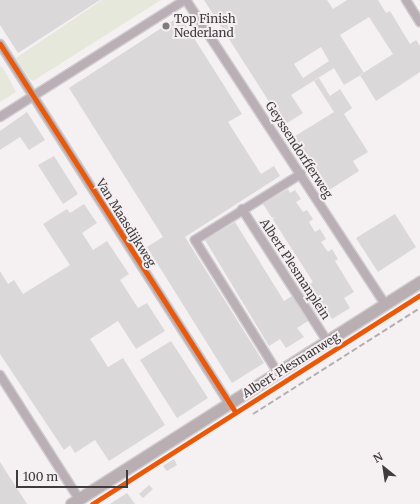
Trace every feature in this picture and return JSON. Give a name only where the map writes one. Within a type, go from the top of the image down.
[{"type":"street","points":[[0,117],[186,0]]},
{"type":"street","name":"Geyssendorfferweg","points":[[186,0],[385,304]]},
{"type":"street","points":[[406,0],[420,22]]},
{"type":"street","name":"Van Maasdijkweg","points":[[0,44],[229,404]]},
{"type":"street","points":[[278,373],[195,240],[242,209],[301,174]]},
{"type":"street","name":"Albert Plesmanplein","points":[[242,209],[327,341]]},
{"type":"street","name":"Albert Plesmanweg","points":[[75,501],[420,282]]},
{"type":"street","points":[[0,375],[75,501]]},
{"type":"shaded area","points":[[102,0],[161,0],[33,81],[29,78],[16,58]]},
{"type":"shaded area","points":[[2,66],[16,92],[0,102],[0,67]]},
{"type":"building","points":[[0,0],[100,0],[18,53],[0,25]]},
{"type":"building","points":[[204,0],[327,0],[333,9],[347,0],[378,0],[386,13],[390,11],[410,44],[416,40],[420,46],[420,72],[376,101],[360,75],[344,85],[334,68],[291,95],[303,113],[284,125]],"holes":[[[369,17],[393,54],[364,73],[340,35]],[[321,47],[329,61],[303,78],[294,64]]]},
{"type":"building","points":[[180,16],[242,114],[228,122],[261,174],[274,166],[280,176],[185,237],[264,363],[232,383],[147,247],[163,237],[69,88]]},
{"type":"building","points":[[319,78],[330,96],[340,89],[352,108],[344,114],[368,152],[353,161],[359,171],[326,192],[292,138],[334,112],[314,81]]},
{"type":"building","points":[[27,112],[45,140],[29,150],[20,137],[0,150],[0,131]]},
{"type":"building","points":[[54,156],[78,194],[63,204],[38,165]]},
{"type":"building","points":[[288,189],[290,193],[295,190],[301,199],[296,202],[303,212],[307,210],[313,219],[309,222],[315,232],[320,229],[326,239],[321,242],[328,252],[332,249],[338,259],[335,261],[354,292],[344,298],[350,308],[332,319],[326,309],[317,315],[301,290],[313,282],[263,204]]},
{"type":"building","points":[[84,204],[97,223],[82,233],[93,250],[107,241],[129,274],[120,280],[138,308],[147,303],[165,331],[136,349],[118,321],[90,339],[108,367],[123,358],[165,425],[109,461],[95,440],[75,453],[70,445],[64,450],[0,354],[0,271],[8,284],[14,280],[23,294],[70,265],[43,224],[67,209],[70,213]]},
{"type":"building","points":[[395,214],[416,247],[378,272],[356,238]]},
{"type":"building","points":[[235,222],[284,301],[292,296],[308,321],[297,328],[304,337],[286,348],[280,339],[269,346],[205,240]]},
{"type":"building","points":[[171,341],[208,398],[177,418],[140,360]]},
{"type":"building","points":[[174,459],[177,465],[167,471],[163,466]]},
{"type":"building","points":[[0,462],[27,504],[0,504]]},
{"type":"building","points":[[149,485],[153,489],[143,498],[139,494]]},
{"type":"building","points":[[127,493],[135,504],[110,504]]},
{"type":"railway","points":[[253,414],[420,308]]},
{"type":"cycle path","points":[[0,44],[235,412]]},
{"type":"cycle path","points":[[92,504],[420,295]]},
{"type":"place","name":"Top Finish Nederland","points":[[166,26]]}]
